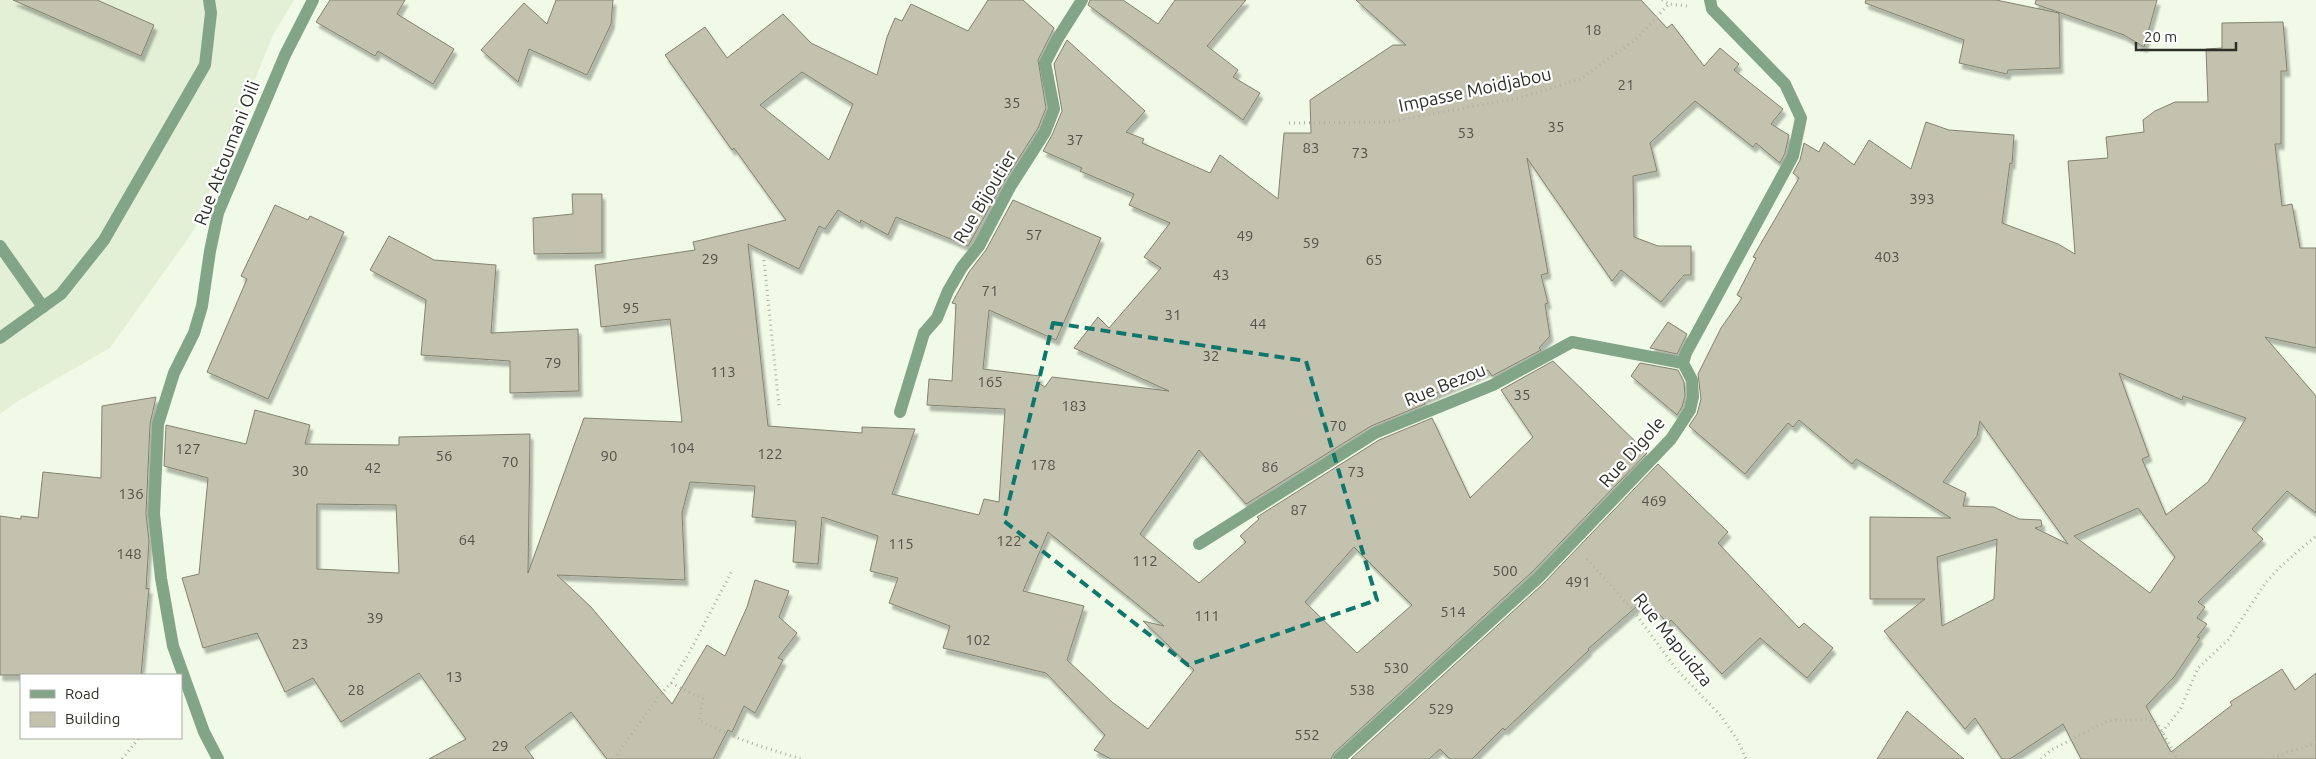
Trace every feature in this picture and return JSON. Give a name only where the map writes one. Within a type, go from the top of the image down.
[{"type":"street","points":[[0,338],[61,294],[104,240],[205,65],[211,13],[209,0]]},
{"type":"street","name":"Rue Attoumani Oili","points":[[218,759],[204,732],[173,646],[161,578],[154,514],[158,424],[174,373],[194,333],[202,306],[210,250],[218,213],[285,55],[313,0]]},
{"type":"street","name":"Rue Bijoutier","points":[[900,412],[924,332],[937,318],[948,291],[962,266],[979,246],[1010,187],[1045,132],[1054,109],[1045,64],[1058,38],[1082,0]]},
{"type":"street","points":[[1683,363],[1686,353],[1793,156],[1801,118],[1785,84],[1712,9],[1710,0]]},
{"type":"street","points":[[0,246],[43,307]]},
{"type":"street","name":"Rue Bezou","points":[[1199,544],[1375,433],[1493,385],[1572,342],[1683,363]]},
{"type":"street","name":"Rue Digole","points":[[1339,759],[1538,578],[1671,439],[1690,410],[1694,388],[1683,363]]},
{"type":"path","name":"Impasse Moidjabou","points":[[1289,124],[1388,122],[1519,98],[1571,82],[1580,79],[1635,40],[1669,4]]},
{"type":"path","points":[[764,260],[779,406]]},
{"type":"path","points":[[2162,732],[2180,710],[2198,668],[2228,640],[2266,582],[2281,566],[2316,536]]},
{"type":"path","name":"Rue Mapuidza","points":[[1572,543],[1632,609],[1677,670],[1722,717],[1738,741],[1746,759]]},
{"type":"path","points":[[614,759],[658,697],[671,683],[733,569]]},
{"type":"path","points":[[671,683],[703,699],[699,720],[739,738],[802,759]]},
{"type":"path","points":[[2041,759],[2051,750],[2108,721],[2147,719],[2158,723],[2178,759]]},
{"type":"path","points":[[122,759],[139,739]]},
{"type":"path","points":[[2268,759],[2316,743]]},
{"type":"highlighted area","points":[[1053,323],[1306,361],[1377,600],[1188,665],[1004,521]]},
{"type":"shaded area","points":[[0,0],[294,0],[273,35],[194,230],[110,348],[18,401],[0,414]]},
{"type":"building","points":[[13,0],[97,0],[154,25],[141,56]]},
{"type":"building","points":[[330,0],[405,0],[397,14],[454,49],[433,84],[378,51],[375,56],[316,22]]},
{"type":"building","points":[[556,0],[613,0],[611,24],[587,75],[529,49],[518,82],[481,50],[524,3],[547,24]]},
{"type":"building","points":[[988,0],[1023,0],[1054,28],[1038,60],[1046,108],[1038,128],[1003,183],[968,246],[896,217],[888,235],[861,220],[860,223],[838,210],[825,229],[819,226],[799,269],[748,244],[768,426],[862,433],[862,427],[915,429],[892,494],[979,515],[984,499],[999,502],[1005,409],[927,405],[929,379],[952,381],[956,304],[952,303],[969,272],[986,250],[1013,200],[1101,238],[1056,340],[989,310],[983,369],[1040,376],[1037,382],[1045,387],[1052,377],[1169,391],[1074,348],[1098,317],[1109,328],[1161,268],[1144,257],[1170,223],[1129,205],[1134,194],[1080,171],[1082,168],[1043,151],[1062,111],[1054,64],[1067,40],[1145,111],[1126,132],[1144,139],[1142,143],[1210,173],[1220,155],[1278,199],[1284,133],[1311,133],[1310,100],[1393,45],[1406,45],[1356,0],[1641,0],[1667,28],[1672,24],[1704,66],[1720,48],[1739,64],[1734,70],[1783,109],[1771,124],[1789,135],[1785,153],[1780,163],[1756,143],[1753,147],[1695,101],[1650,143],[1657,171],[1633,176],[1634,237],[1658,246],[1691,246],[1691,275],[1684,275],[1661,302],[1621,270],[1612,281],[1527,158],[1548,273],[1541,275],[1548,303],[1545,304],[1550,336],[1539,348],[1541,350],[1492,376],[1488,370],[1423,399],[1425,404],[1371,426],[1246,504],[1199,450],[1140,534],[1199,583],[1246,542],[1240,536],[1259,519],[1257,517],[1379,440],[1432,418],[1470,498],[1533,437],[1501,390],[1553,361],[1647,453],[1532,572],[1334,753],[1331,759],[1111,759],[1094,750],[1105,735],[1046,673],[943,648],[950,626],[889,603],[898,578],[870,571],[878,536],[822,517],[818,564],[793,562],[796,521],[752,517],[755,486],[690,482],[682,513],[685,580],[557,575],[591,607],[672,704],[707,645],[725,656],[747,607],[755,580],[789,591],[779,617],[797,633],[778,658],[783,660],[755,713],[744,706],[732,732],[728,730],[713,759],[607,759],[571,712],[525,747],[534,759],[429,759],[466,739],[419,673],[341,722],[313,678],[285,692],[257,633],[203,648],[182,578],[199,574],[208,478],[164,466],[166,425],[246,444],[255,410],[310,425],[305,444],[399,445],[399,437],[530,434],[528,573],[584,418],[682,422],[670,319],[601,327],[595,265],[695,250],[693,242],[786,220],[734,148],[732,150],[665,55],[705,27],[727,58],[783,14],[811,43],[877,75],[887,37],[895,18],[902,21],[911,4],[968,31]],"holes":[[[802,72],[853,104],[829,160],[760,105]],[[317,504],[396,505],[399,573],[317,569]],[[1048,532],[1164,626],[1143,621],[1194,670],[1148,729],[1112,702],[1067,660],[1084,606],[1023,591]],[[1354,547],[1412,605],[1357,653],[1305,602]]]},
{"type":"building","points":[[1090,0],[1123,0],[1158,24],[1175,0],[1246,0],[1207,46],[1238,70],[1233,77],[1260,93],[1243,120],[1088,5]]},
{"type":"building","points":[[1866,0],[1996,0],[2059,13],[2060,68],[2008,70],[2007,74],[1959,63],[1964,40],[1865,3]]},
{"type":"building","points":[[2036,0],[2157,0],[2144,47],[2124,35],[2035,4]]},
{"type":"building","points":[[2283,22],[2287,71],[2281,71],[2281,144],[2275,144],[2282,206],[2292,204],[2300,248],[2316,248],[2316,348],[2265,337],[2316,396],[2316,513],[2287,491],[2252,529],[2263,539],[2198,602],[2205,607],[2197,618],[2207,624],[2197,637],[2200,638],[2174,677],[2146,706],[2171,752],[2232,705],[2230,702],[2282,669],[2295,690],[2316,673],[2316,759],[2081,759],[2063,724],[2010,759],[2002,759],[1975,718],[1965,729],[1884,631],[1925,599],[1870,599],[1870,517],[1951,518],[1856,459],[1852,464],[1799,420],[1793,427],[1788,423],[1745,474],[1689,426],[1697,414],[1701,399],[1698,374],[1721,328],[1742,298],[1737,295],[1756,258],[1753,257],[1799,178],[1793,173],[1800,160],[1804,143],[1819,152],[1824,142],[1854,165],[1869,140],[1911,169],[1926,122],[1949,130],[2014,135],[2012,164],[2010,163],[2002,223],[2058,244],[2075,254],[2068,161],[2108,158],[2106,137],[2144,132],[2143,120],[2155,111],[2175,102],[2208,102],[2206,49],[2222,48],[2222,23]],"holes":[[[2119,373],[2182,400],[2183,396],[2246,418],[2208,482],[2166,515],[2142,459],[2149,456]],[[1980,421],[2068,544],[2035,528],[2042,526],[2041,520],[2019,519],[1994,507],[1963,506],[1966,493],[1943,482],[1977,436]],[[2138,508],[2175,557],[2150,593],[2074,536]],[[1997,539],[1994,599],[1942,626],[1937,557]]]},
{"type":"building","points":[[572,194],[602,194],[602,253],[534,254],[533,218],[573,214]]},
{"type":"building","points":[[275,205],[308,220],[310,216],[344,232],[268,399],[207,372],[247,279],[241,276]]},
{"type":"building","points":[[389,236],[434,260],[496,265],[491,333],[578,329],[579,391],[510,393],[510,361],[421,355],[426,300],[370,270]]},
{"type":"building","points":[[1668,322],[1687,334],[1677,354],[1650,348]]},
{"type":"building","points":[[1640,363],[1678,370],[1684,382],[1685,396],[1682,407],[1677,415],[1631,376]]},
{"type":"building","points":[[156,397],[150,424],[146,514],[149,541],[146,589],[149,588],[141,674],[0,675],[0,516],[21,519],[21,516],[38,518],[43,472],[101,478],[102,406]]},
{"type":"building","points":[[1658,464],[1728,532],[1718,543],[1799,628],[1804,623],[1833,648],[1807,678],[1760,638],[1722,674],[1671,620],[1668,623],[1644,600],[1588,649],[1505,730],[1503,728],[1472,759],[1450,759],[1440,749],[1429,759],[1351,759],[1543,584]]},
{"type":"building","points":[[1907,711],[1964,759],[1877,759]]}]
